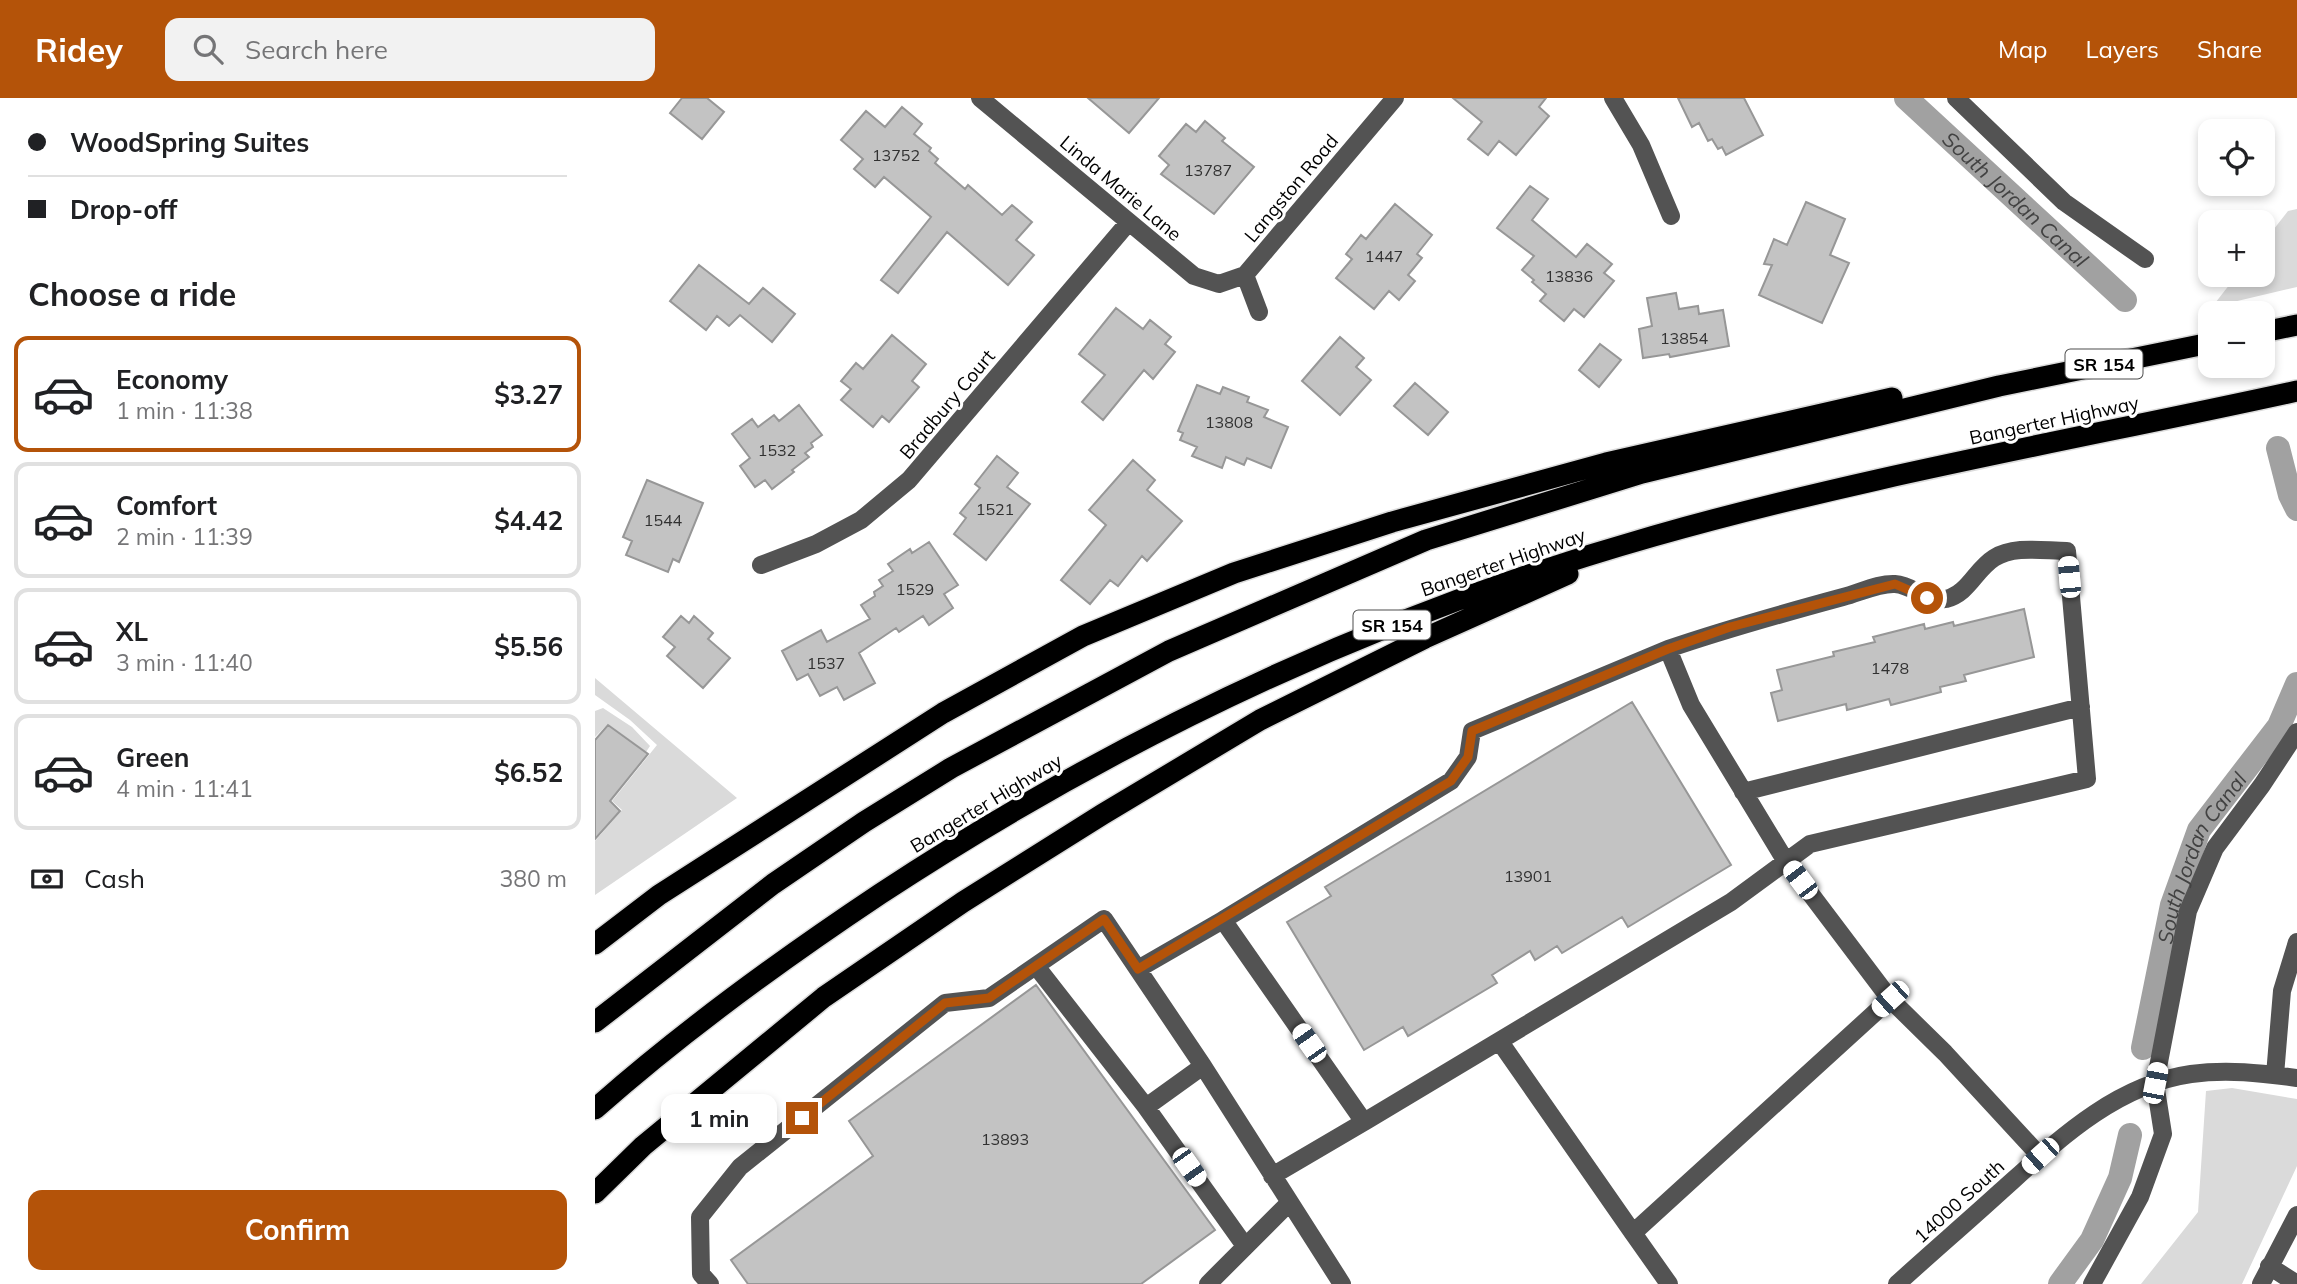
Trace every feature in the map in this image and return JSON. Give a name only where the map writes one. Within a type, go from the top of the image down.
[{"type":"highway","points":[[2275,330],[2297,325]]},
{"type":"highway","name":"SR 154","points":[[595,1022],[773,884],[951,768],[1169,651],[1426,540],[1641,473],[1999,386],[2198,345]]},
{"type":"highway","points":[[595,944],[659,895],[943,713],[1083,636],[1234,573],[1392,522],[1606,463],[1880,400],[1999,386]]},
{"type":"highway","name":"Bangerter Highway","points":[[595,1110],[710,1015],[814,938],[992,823],[1103,761],[1247,688],[1354,640],[1434,608],[1546,569],[1656,535],[1837,490],[2297,391]]},
{"type":"highway","points":[[595,1194],[642,1146],[824,996],[963,902],[1091,822],[1260,720],[1425,638],[1656,535]]},
{"type":"street","name":"Linda Marie Lane","points":[[980,98],[1194,276],[1219,284],[1245,275]]},
{"type":"street","name":"Langston Road","points":[[1245,275],[1395,98]]},
{"type":"street","points":[[1613,98],[1641,145],[1671,216]]},
{"type":"street","points":[[1956,98],[2064,202],[2145,259]]},
{"type":"street","name":"Bradbury Court","points":[[761,565],[816,544],[861,520],[909,480],[1128,223]]},
{"type":"street","points":[[1245,275],[1259,312]]},
{"type":"street","points":[[1138,969],[1451,781],[1468,757],[1472,731],[1668,649],[1730,627],[1895,584],[1927,598],[1941,600],[1964,590],[1984,565],[1995,557],[2012,551],[2067,551],[2087,779],[1809,844],[1731,902],[1500,1042],[1272,1175]]},
{"type":"street","points":[[1668,649],[1691,705],[1785,860],[1890,999],[1937,1045],[2040,1156]]},
{"type":"street","points":[[1742,792],[2081,707]]},
{"type":"street","points":[[2092,1284],[2140,1197],[2164,1134],[2155,1083],[2188,911],[2215,848],[2297,732]]},
{"type":"street","points":[[710,1284],[701,1274],[700,1217],[740,1167],[945,1003],[989,998],[1104,919],[1203,1066],[1342,1284]]},
{"type":"street","points":[[1223,920],[1364,1122]]},
{"type":"street","points":[[2275,1075],[2282,991],[2297,942]]},
{"type":"street","points":[[1036,965],[1146,1107],[1245,1246]]},
{"type":"street","points":[[1633,1233],[1890,999]]},
{"type":"street","points":[[1500,1042],[1669,1284]]},
{"type":"street","points":[[1146,1107],[1203,1066]]},
{"type":"street","name":"14000 South","points":[[1897,1284],[2040,1156],[2101,1108],[2155,1083],[2190,1074],[2235,1070],[2297,1077]]},
{"type":"street","points":[[1208,1284],[1289,1203]]},
{"type":"street","points":[[2261,1284],[2297,1215]]},
{"type":"street","points":[[2269,1266],[2297,1284]]},
{"type":"shaded area","points":[[2297,209],[2297,287],[2238,301],[2217,301],[2228,287],[2275,287],[2275,228],[2288,211]]},
{"type":"shaded area","points":[[595,678],[737,798],[595,895],[595,841],[622,810],[612,801],[657,745],[630,720],[595,695]]},
{"type":"shaded area","points":[[603,708],[632,727],[650,746],[646,752],[608,724],[595,737],[595,711]]},
{"type":"shaded area","points":[[2232,1088],[2297,1099],[2297,1166],[2242,1284],[2141,1284],[2198,1212],[2206,1091]]},
{"type":"building","points":[[682,98],[707,98],[724,112],[702,139],[670,113]]},
{"type":"building","points":[[1088,98],[1159,98],[1129,133]]},
{"type":"building","points":[[1453,98],[1546,98],[1539,107],[1549,116],[1516,155],[1499,141],[1488,155],[1468,139],[1482,122]]},
{"type":"building","points":[[1678,98],[1744,98],[1763,135],[1726,155],[1722,147],[1718,149],[1712,139],[1708,141],[1699,123],[1692,127]]},
{"type":"building","points":[[902,107],[922,124],[914,134],[931,148],[929,151],[938,159],[935,163],[965,189],[968,185],[1002,215],[1012,205],[1032,222],[1016,240],[1034,255],[1008,285],[947,232],[898,293],[881,280],[931,217],[884,177],[875,187],[854,169],[863,159],[841,140],[866,111],[885,127]]},
{"type":"building","points":[[1205,121],[1225,138],[1222,141],[1254,167],[1214,214],[1161,174],[1169,165],[1159,156],[1186,124],[1196,132]]},
{"type":"building","points":[[1530,186],[1548,199],[1532,220],[1576,257],[1587,244],[1612,264],[1604,273],[1614,281],[1584,317],[1574,309],[1564,321],[1540,301],[1546,294],[1522,270],[1534,256],[1497,228]]},
{"type":"building","points":[[1806,202],[1845,219],[1830,255],[1849,263],[1822,323],[1759,295],[1772,265],[1764,264],[1774,239],[1787,245]]},
{"type":"building","points":[[1395,204],[1432,235],[1417,254],[1422,258],[1408,275],[1415,281],[1399,300],[1389,291],[1374,309],[1336,278],[1352,259],[1346,254],[1361,235],[1366,239]]},
{"type":"building","points":[[699,265],[749,304],[763,288],[795,314],[772,342],[740,315],[729,326],[717,316],[706,330],[670,301]]},
{"type":"building","points":[[1676,293],[1679,309],[1698,306],[1699,314],[1723,310],[1729,346],[1670,357],[1669,354],[1643,358],[1639,329],[1652,326],[1647,298]]},
{"type":"building","points":[[1116,308],[1143,329],[1150,320],[1171,337],[1165,344],[1175,352],[1153,379],[1144,370],[1103,420],[1082,402],[1105,375],[1079,354]]},
{"type":"building","points":[[892,335],[926,364],[912,381],[919,387],[889,422],[882,416],[873,427],[841,400],[851,389],[841,381],[856,363],[863,369]]},
{"type":"building","points":[[1340,337],[1364,358],[1356,367],[1371,380],[1340,415],[1302,381]]},
{"type":"building","points":[[1600,344],[1621,360],[1599,387],[1579,370]]},
{"type":"building","points":[[1415,383],[1448,412],[1428,435],[1394,406]]},
{"type":"building","points":[[1197,385],[1220,394],[1223,387],[1249,397],[1247,402],[1268,410],[1264,417],[1288,427],[1271,468],[1247,458],[1244,465],[1226,457],[1222,468],[1192,456],[1197,447],[1180,440],[1183,433],[1178,431]]},
{"type":"building","points":[[799,405],[822,435],[811,443],[813,447],[805,453],[809,457],[792,470],[794,472],[772,489],[765,480],[755,487],[740,466],[750,458],[732,434],[752,419],[758,427],[774,415],[779,421]]},
{"type":"building","points":[[997,456],[1018,473],[1007,487],[1030,504],[986,560],[954,534],[966,518],[960,513],[980,488],[975,484]]},
{"type":"building","points":[[1133,460],[1155,480],[1147,490],[1182,521],[1147,561],[1142,556],[1118,586],[1110,580],[1090,604],[1061,580],[1106,525],[1089,510]]},
{"type":"building","points":[[647,480],[703,503],[679,562],[673,559],[668,572],[626,555],[632,541],[623,537]]},
{"type":"building","points":[[929,542],[958,585],[944,594],[953,608],[929,625],[923,616],[899,632],[896,628],[859,653],[875,683],[844,700],[837,687],[820,696],[808,674],[797,680],[782,651],[821,630],[827,642],[870,619],[861,605],[875,596],[874,592],[883,586],[879,580],[893,571],[888,564],[910,549],[912,553]]},
{"type":"building","points":[[2024,609],[2034,657],[1964,675],[1966,681],[1940,687],[1941,692],[1891,705],[1889,699],[1847,710],[1846,704],[1778,721],[1771,693],[1782,690],[1777,670],[1834,656],[1833,652],[1875,642],[1873,637],[1924,624],[1925,629],[1953,622],[1954,626]]},
{"type":"building","points":[[681,616],[689,623],[694,616],[713,633],[708,639],[730,658],[703,688],[667,656],[675,647],[663,637]]},
{"type":"building","points":[[1632,702],[1731,865],[1628,927],[1622,917],[1562,953],[1557,946],[1535,960],[1530,951],[1492,975],[1497,983],[1408,1036],[1403,1027],[1364,1050],[1287,922],[1331,896],[1325,887]]},
{"type":"building","points":[[608,725],[648,754],[610,801],[620,811],[595,839],[595,740]]},
{"type":"building","points":[[1036,985],[1215,1230],[1141,1284],[748,1284],[731,1260],[873,1156],[849,1121]]},
{"type":"waterway","name":"South Jordan Canal","points":[[1906,98],[2125,300]]},
{"type":"waterway","name":"South Jordan Canal","points":[[2278,448],[2290,495],[2297,509]]},
{"type":"waterway","name":"South Jordan Canal","points":[[2143,1048],[2172,905],[2199,830],[2279,726],[2297,684]]},
{"type":"waterway","name":"South Jordan Canal","points":[[2060,1284],[2092,1240],[2120,1178],[2130,1135]]},
{"type":"route","points":[[802,1118],[945,1003],[989,998],[1104,919],[1138,969],[1223,920],[1451,781],[1468,757],[1472,731],[1668,649],[1730,627],[1895,584],[1927,598]]}]
